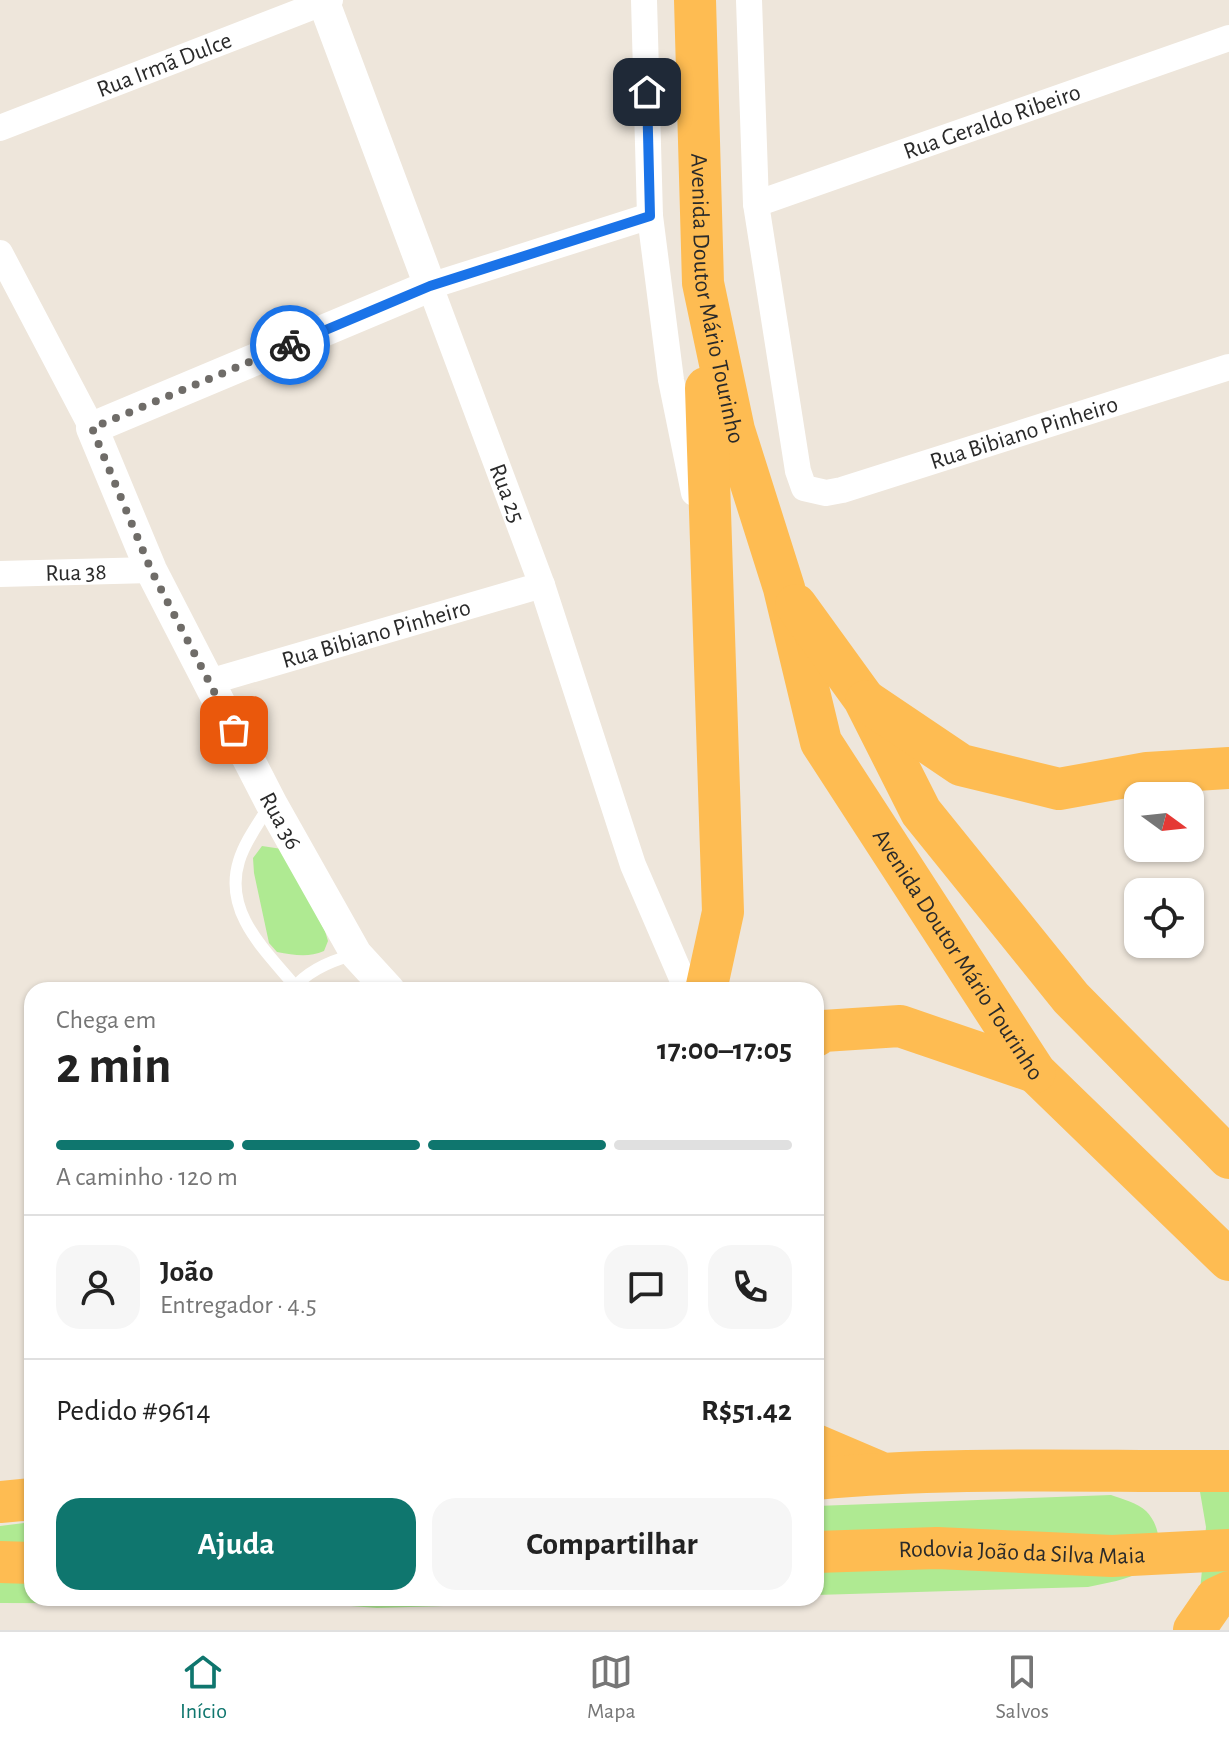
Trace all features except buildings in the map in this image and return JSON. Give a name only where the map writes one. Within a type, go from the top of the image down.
[{"type":"highway","name":"Avenida Doutor Mário Tourinho","points":[[695,0],[703,283],[734,430],[784,588],[821,742],[1035,1072],[1229,1260]]},
{"type":"highway","points":[[703,283],[723,912],[708,982]]},
{"type":"highway","name":"Avenida Doutor Mário Tourinho","points":[[784,588],[864,699],[921,812],[1071,998],[1229,1158]]},
{"type":"highway","points":[[864,699],[961,765],[1059,789],[1147,773],[1229,768]]},
{"type":"highway","points":[[824,1031],[900,1026],[1035,1072]]},
{"type":"highway","points":[[824,1448],[882,1473]]},
{"type":"highway","points":[[824,1478],[882,1473],[1042,1469],[1229,1471]]},
{"type":"highway","points":[[0,1502],[24,1500]]},
{"type":"highway","name":"Rodovia João da Silva Maia","points":[[824,1552],[937,1548],[1112,1556],[1229,1550]]},
{"type":"highway","points":[[0,1562],[24,1563]]},
{"type":"highway","points":[[1194,1630],[1216,1598],[1229,1592]]},
{"type":"street","points":[[644,0],[650,216],[671,380],[712,586]]},
{"type":"street","name":"Avenida Doutor Mário Tourinho","points":[[749,0],[756,204],[798,471],[804,488],[816,492]]},
{"type":"street","name":"Rua Irmã Dulce","points":[[0,128],[325,1]]},
{"type":"street","name":"Rua 25","points":[[325,1],[542,585],[633,865],[684,982]]},
{"type":"street","name":"Rua Geraldo Ribeiro","points":[[756,204],[1229,38]]},
{"type":"street","points":[[92,428],[430,286],[650,216]]},
{"type":"street","name":"Rua 36","points":[[0,253],[92,428],[151,570],[271,803],[356,954],[382,982]]},
{"type":"street","name":"Rua Bibiano Pinheiro","points":[[816,492],[842,490],[1229,367]]},
{"type":"street","name":"Rua 38","points":[[0,574],[151,570]]},
{"type":"street","name":"Rua Bibiano Pinheiro","points":[[209,682],[542,585]]},
{"type":"lane","points":[[271,803],[238,861],[235,880],[242,917],[288,982]]},
{"type":"lane","points":[[302,982],[332,961],[356,954]]},
{"type":"green space","points":[[262,846],[282,849],[325,931],[328,941],[324,951],[307,955],[289,954],[277,952],[269,943],[254,873],[253,858]]},
{"type":"green space","points":[[1199,1486],[1229,1488],[1229,1589],[1200,1591],[1206,1527]]},
{"type":"green space","points":[[1111,1495],[1143,1508],[1155,1525],[1158,1551],[1143,1571],[1088,1587],[824,1595],[824,1506]]},
{"type":"green space","points":[[24,1523],[24,1603],[0,1603],[0,1526]]},
{"type":"green space","points":[[351,1606],[444,1606],[377,1608]]},
{"type":"way so far","points":[[234,730],[151,570],[92,428],[290,345]]},
{"type":"route","points":[[290,345],[430,286],[650,216],[647,92]]}]
